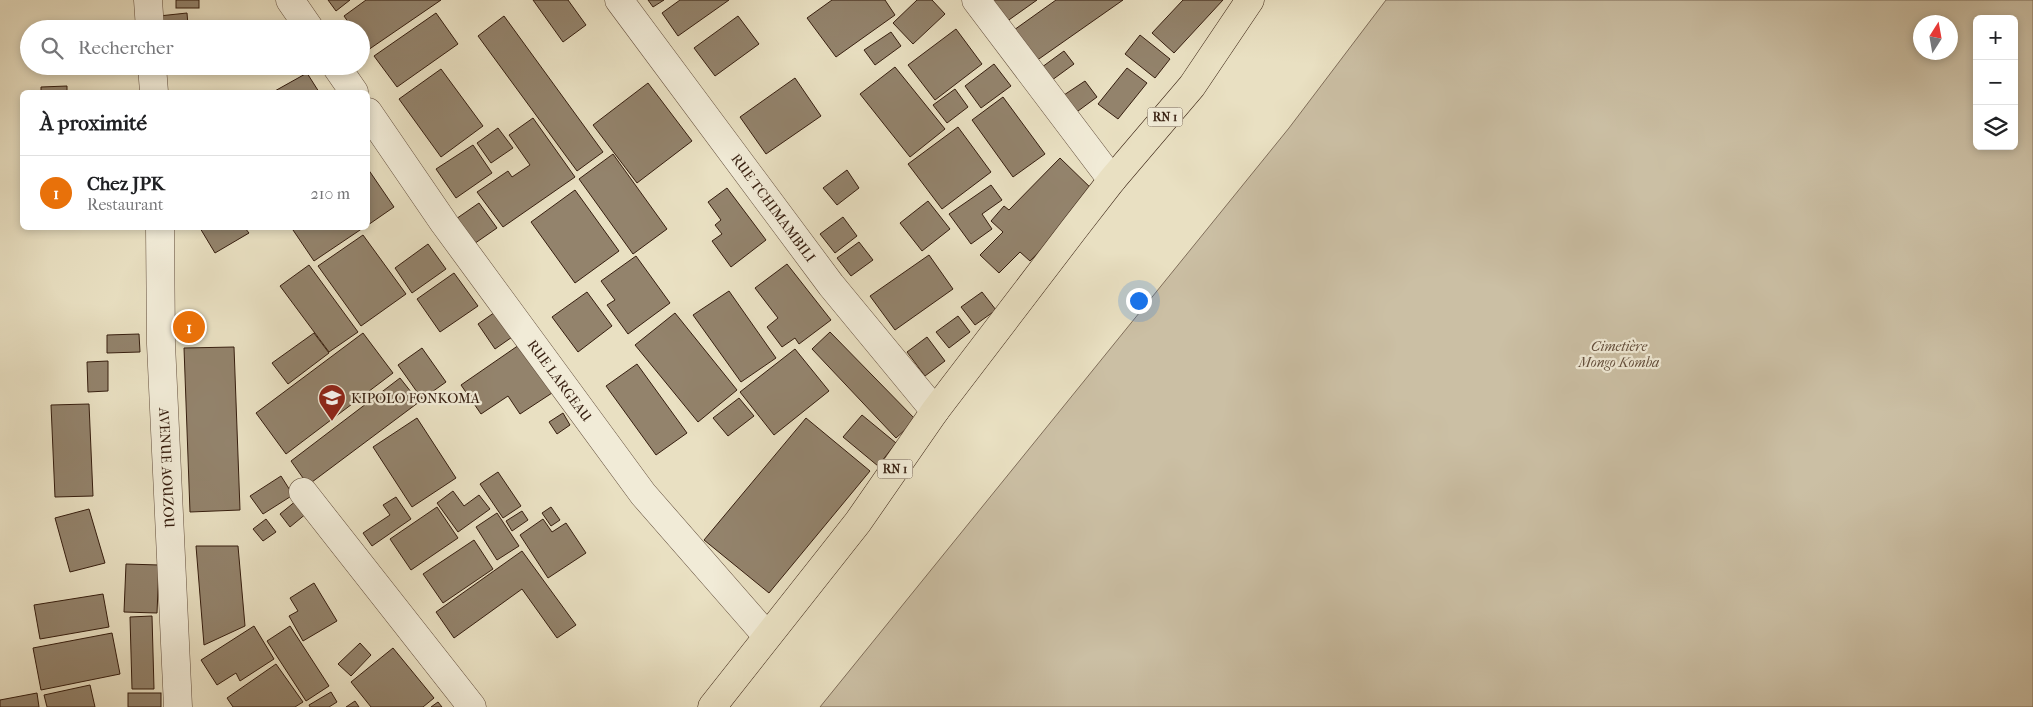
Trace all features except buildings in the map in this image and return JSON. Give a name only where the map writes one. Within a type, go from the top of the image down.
[{"type":"highway","name":"RN 1","points":[[712,707],[858,522],[935,411],[1112,180],[1192,86],[1250,0]]},
{"type":"street","points":[[148,0],[149,20]]},
{"type":"street","points":[[290,0],[304,20]]},
{"type":"street","name":"RUE TCHIMAMBILI","points":[[619,0],[831,285],[935,411]]},
{"type":"street","points":[[976,0],[1112,180]]},
{"type":"street","points":[[153,75],[154,90]]},
{"type":"street","points":[[342,75],[353,90]]},
{"type":"street","name":"RUE LARGEAU","points":[[370,115],[444,223],[643,494],[767,636]]},
{"type":"street","name":"AVENUE AOUZOU","points":[[160,230],[161,344],[178,707]]},
{"type":"street","points":[[303,492],[472,707]]},
{"type":"green space","name":"Cimetière Mongo Komba","points":[[1386,0],[2033,0],[2033,707],[820,707],[1289,128]]},
{"type":"place","name":"Chez JPK","points":[[189,327]]},
{"type":"place","name":"KIPOLO FONKOMA","points":[[332,422]]}]
